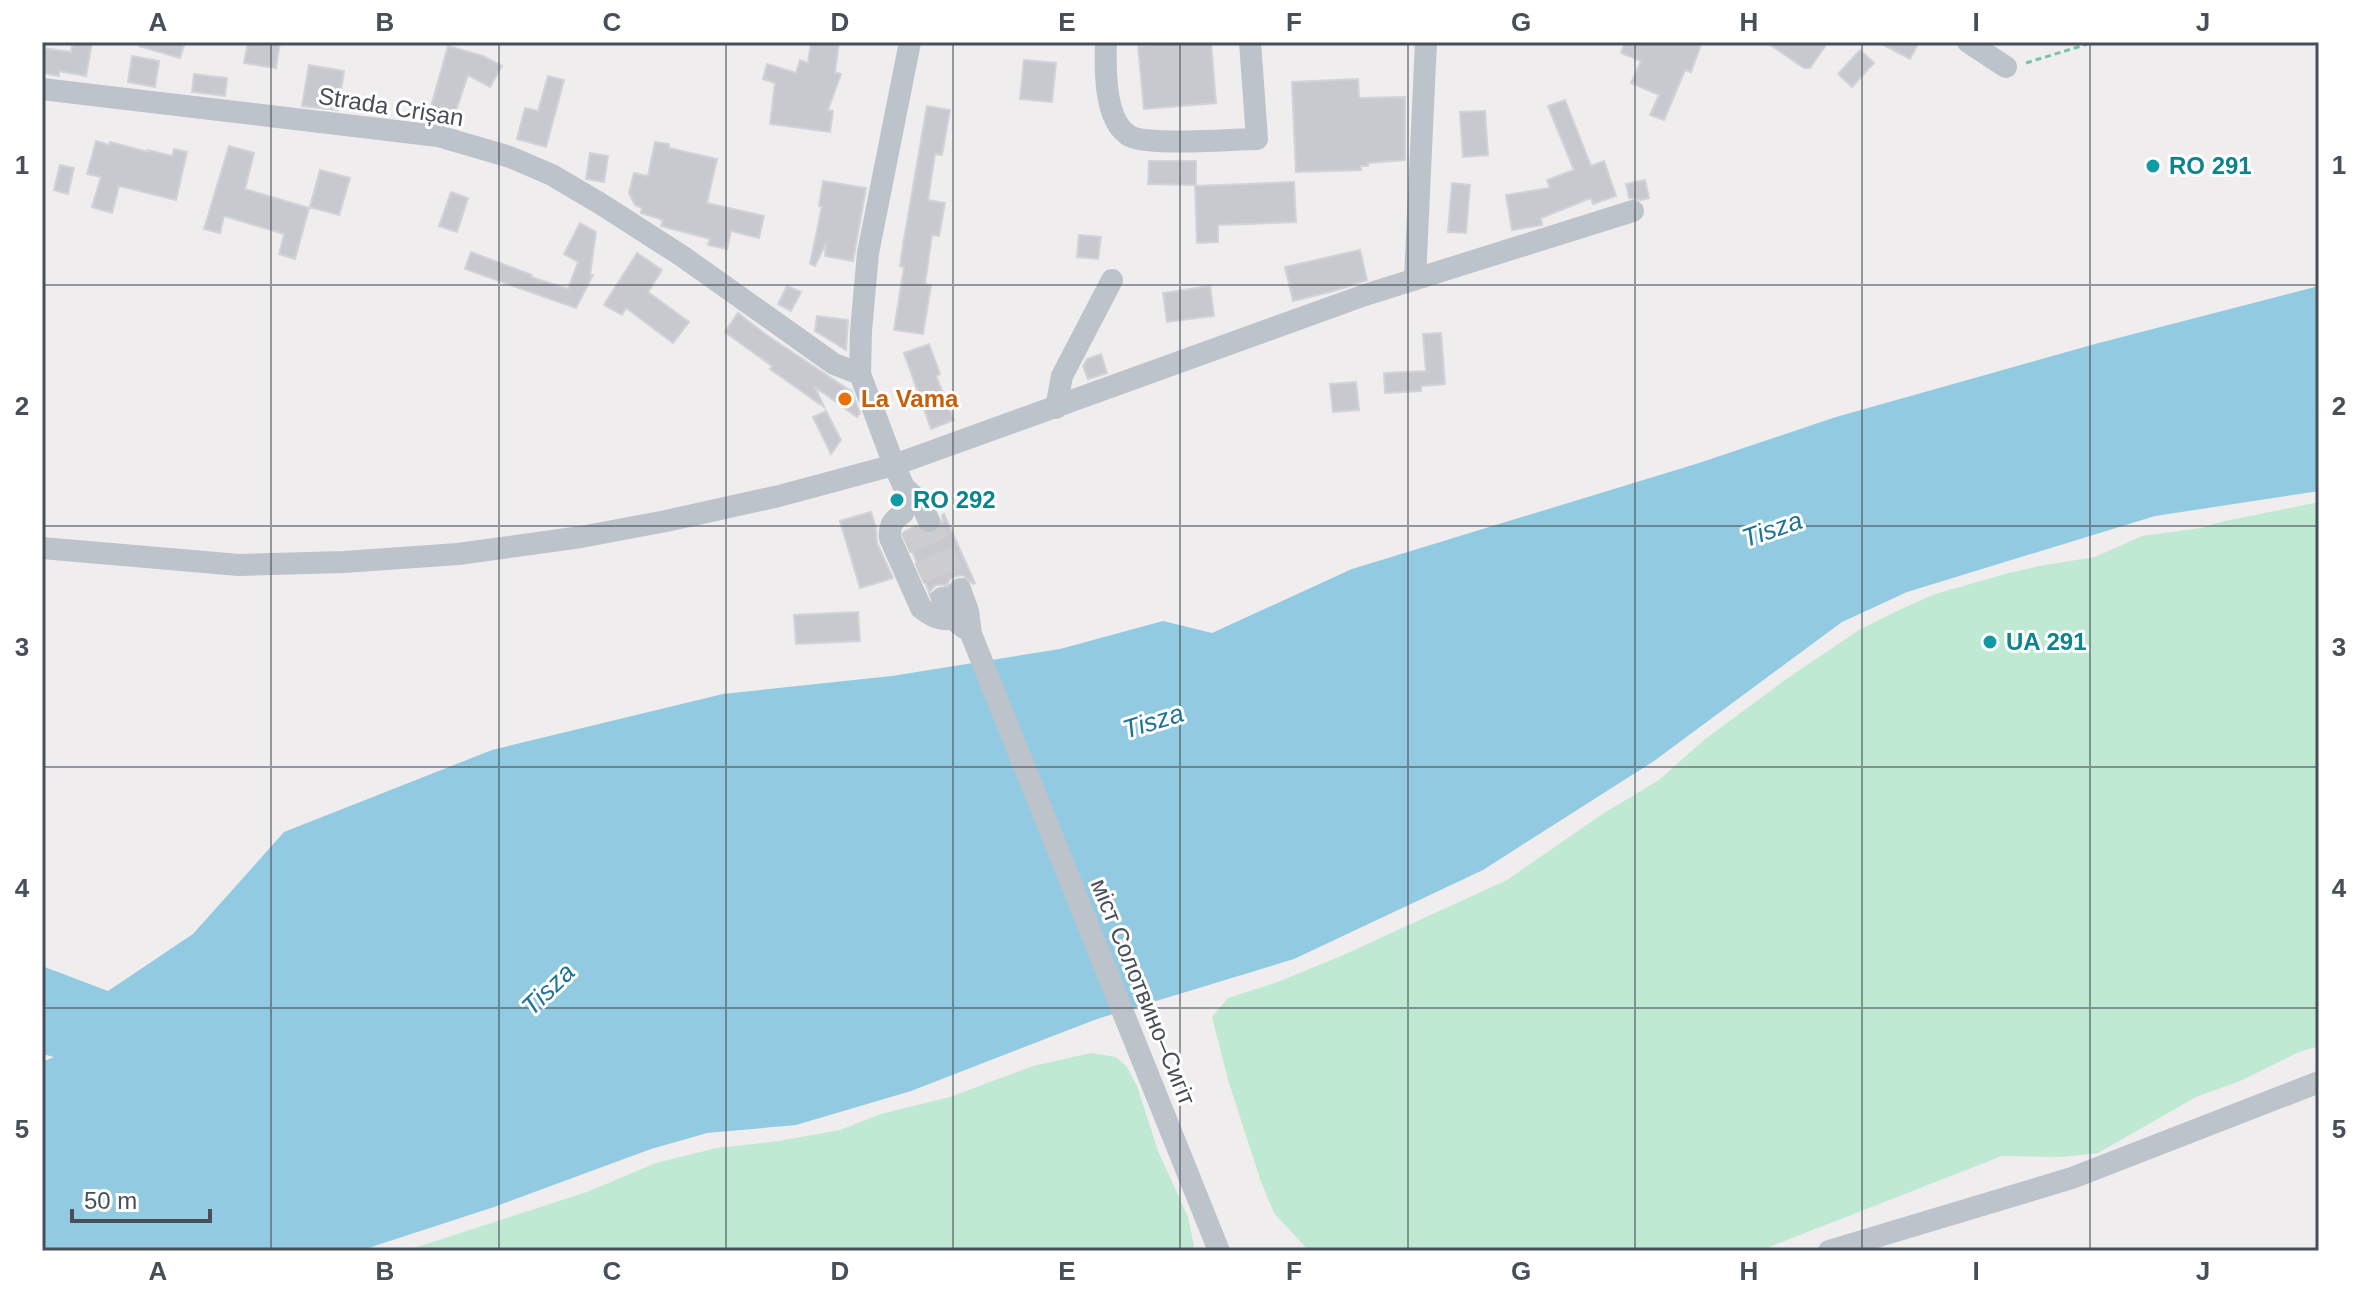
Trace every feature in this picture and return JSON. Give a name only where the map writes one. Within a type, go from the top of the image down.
[{"type":"street","points":[[910,42],[868,253],[860,374],[914,521],[894,519],[889,528],[890,538],[921,608],[930,616],[942,620],[953,619],[975,642]]},
{"type":"street","points":[[1106,42],[1105,67],[1113,118],[1128,135],[1146,141],[1257,139],[1250,42]]},
{"type":"street","points":[[1415,279],[1426,42]]},
{"type":"street","points":[[1968,42],[2006,67]]},
{"type":"street","name":"Strada Crișan","points":[[42,89],[438,136],[510,157],[552,175],[601,204],[682,256],[834,364],[860,374]]},
{"type":"street","points":[[42,548],[239,565],[344,562],[458,554],[581,537],[666,521],[779,496],[894,465],[1263,331],[1415,279],[1633,211]]},
{"type":"street","points":[[1056,408],[1062,376],[1112,280]]},
{"type":"street","name":"міст Солотвино–Сигіт","points":[[953,619],[951,594],[968,611],[975,642],[1217,1247]]},
{"type":"street","points":[[1829,1251],[2072,1178],[2319,1082]]},
{"type":"path","points":[[2006,67],[2094,42]]},
{"type":"green space","points":[[2319,502],[2319,1046],[2196,1097],[2098,1153],[2062,1157],[2002,1156],[1759,1251],[1309,1251],[1274,1213],[1229,1083],[1212,1017],[1228,998],[1339,957],[1507,880],[1601,815],[1659,780],[1704,740],[1785,680],[1859,630],[1897,611],[1935,594],[2005,574],[2095,557],[2142,536],[2201,528]]},
{"type":"green space","points":[[1091,1053],[1116,1057],[1127,1067],[1137,1086],[1158,1151],[1188,1217],[1194,1246],[1186,1251],[405,1251],[587,1192],[656,1163],[717,1148],[840,1130],[881,1114],[950,1097],[1033,1066]]},
{"type":"water","name":"Tisza","points":[[2319,286],[2319,491],[2155,516],[1907,592],[1842,622],[1654,761],[1483,870],[1294,959],[1097,1019],[911,1091],[796,1125],[707,1133],[651,1149],[494,1207],[359,1251],[42,1251],[42,1062],[54,1057],[42,1054],[42,966],[108,991],[193,934],[284,832],[492,750],[723,694],[892,676],[1060,649],[1163,621],[1212,633],[1352,569],[1699,463],[1836,417],[2095,344]]},
{"type":"building","points":[[73,42],[92,42],[86,76],[59,71],[59,76],[42,73],[42,48],[71,52]]},
{"type":"building","points":[[140,42],[185,42],[180,58],[139,46]]},
{"type":"building","points":[[248,42],[280,42],[276,68],[244,63]]},
{"type":"building","points":[[811,42],[839,42],[835,72],[841,74],[828,110],[833,111],[830,132],[770,124],[775,83],[763,79],[767,64],[796,73],[800,60],[808,63]]},
{"type":"building","points":[[1154,42],[1211,42],[1216,103],[1144,109],[1138,46]]},
{"type":"building","points":[[1625,42],[1702,42],[1691,72],[1685,70],[1664,120],[1650,115],[1659,95],[1631,83],[1641,61],[1621,53]]},
{"type":"building","points":[[1766,42],[1828,42],[1810,68],[1804,68]]},
{"type":"building","points":[[1878,42],[1919,42],[1910,59]]},
{"type":"building","points":[[448,46],[483,56],[502,66],[490,87],[468,75],[451,125],[427,121]]},
{"type":"building","points":[[1860,50],[1874,63],[1852,87],[1838,74]]},
{"type":"building","points":[[132,56],[159,61],[155,87],[128,82]]},
{"type":"building","points":[[1024,60],[1056,63],[1052,102],[1020,99]]},
{"type":"building","points":[[309,65],[344,71],[338,110],[302,106]]},
{"type":"building","points":[[194,74],[227,78],[225,96],[192,92]]},
{"type":"building","points":[[548,76],[564,80],[546,147],[517,139],[525,108],[538,111]]},
{"type":"building","points":[[1358,79],[1359,98],[1405,97],[1405,160],[1368,163],[1368,166],[1361,166],[1361,170],[1296,172],[1292,82]]},
{"type":"building","points":[[1565,100],[1591,166],[1604,161],[1616,196],[1593,204],[1591,198],[1541,218],[1542,225],[1512,230],[1506,195],[1550,188],[1547,180],[1574,170],[1548,106]]},
{"type":"building","points":[[927,106],[950,110],[942,155],[935,154],[928,200],[945,203],[939,236],[932,235],[925,284],[931,285],[923,334],[894,330],[904,267],[900,266],[903,245]]},
{"type":"building","points":[[1485,111],[1488,155],[1463,157],[1460,112]]},
{"type":"building","points":[[96,141],[172,156],[174,149],[187,152],[176,200],[119,186],[112,213],[92,207],[101,177],[87,174]]},
{"type":"building","points":[[655,142],[717,159],[707,203],[764,216],[759,238],[731,231],[727,249],[708,245],[710,239],[661,226],[663,220],[641,213],[642,208],[635,205],[629,193],[634,173],[648,176]]},
{"type":"building","points":[[229,146],[254,153],[245,189],[309,208],[295,259],[279,254],[284,234],[224,216],[220,233],[204,229]]},
{"type":"building","points":[[590,153],[608,156],[604,182],[586,179]]},
{"type":"building","points":[[1149,161],[1196,161],[1196,185],[1148,184]]},
{"type":"building","points":[[60,165],[74,168],[68,194],[54,190]]},
{"type":"building","points":[[320,170],[350,178],[339,215],[310,207]]},
{"type":"building","points":[[1645,180],[1649,198],[1629,198],[1626,184]]},
{"type":"building","points":[[823,181],[866,188],[853,261],[825,256],[826,243],[815,266],[810,264],[822,206],[819,206]]},
{"type":"building","points":[[1294,182],[1296,222],[1218,225],[1218,242],[1197,243],[1195,186]]},
{"type":"building","points":[[1452,183],[1470,185],[1466,233],[1448,232]]},
{"type":"building","points":[[451,192],[468,198],[457,232],[439,226]]},
{"type":"building","points":[[580,223],[596,232],[590,275],[593,275],[576,308],[465,269],[471,252],[568,289],[578,262],[564,254]]},
{"type":"building","points":[[1079,235],[1101,237],[1098,259],[1077,257]]},
{"type":"building","points":[[1360,250],[1367,280],[1293,301],[1285,267]]},
{"type":"building","points":[[637,253],[662,270],[648,292],[689,322],[673,343],[626,308],[622,315],[604,305]]},
{"type":"building","points":[[787,286],[801,292],[791,311],[778,304]]},
{"type":"building","points":[[1210,286],[1214,316],[1167,322],[1163,293]]},
{"type":"building","points":[[738,313],[852,392],[860,413],[857,417],[815,387],[824,407],[725,332]]},
{"type":"building","points":[[817,316],[848,320],[846,350],[815,331]]},
{"type":"building","points":[[1441,333],[1445,384],[1421,386],[1421,391],[1385,393],[1384,373],[1426,371],[1423,334]]},
{"type":"building","points":[[929,344],[940,374],[936,376],[954,420],[931,429],[904,353]]},
{"type":"building","points":[[1101,354],[1107,373],[1088,379],[1083,366],[1087,359]]},
{"type":"building","points":[[1356,382],[1359,410],[1333,412],[1330,384]]},
{"type":"building","points":[[826,411],[841,440],[831,454],[813,417]]},
{"type":"building","points":[[871,512],[877,543],[893,578],[860,588],[840,521]]},
{"type":"building","points":[[944,514],[975,583],[963,575],[956,576],[947,585],[936,585],[929,592],[904,532],[916,526],[921,533],[934,534],[941,529]]},
{"type":"building","points":[[858,612],[860,641],[796,644],[794,615]]},
{"type":"tunnel","points":[[929,521],[960,589]]},
{"type":"tunnel","points":[[911,529],[942,598]]},
{"type":"place","name":"RO 291","points":[[2153,166]]},
{"type":"place","name":"La Vama","points":[[845,399]]},
{"type":"place","name":"RO 292","points":[[897,500]]},
{"type":"place","name":"UA 291","points":[[1990,642]]}]
